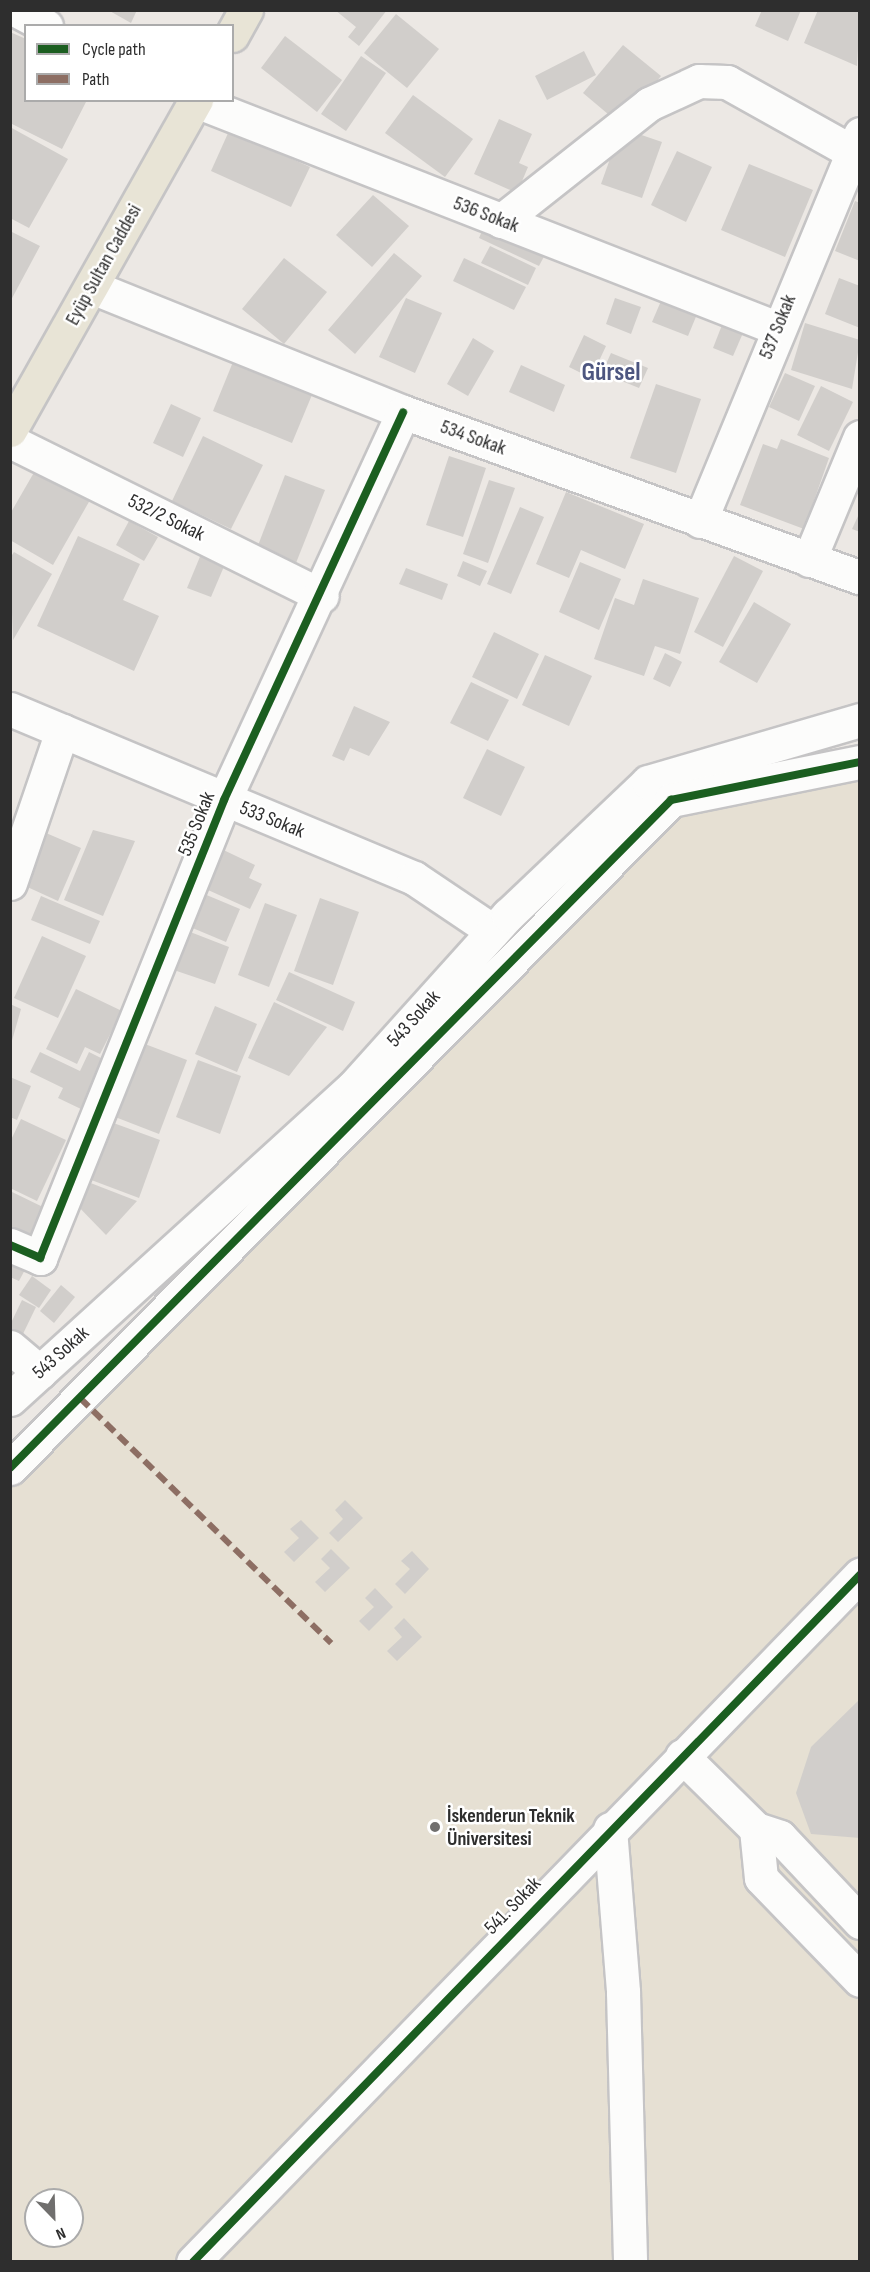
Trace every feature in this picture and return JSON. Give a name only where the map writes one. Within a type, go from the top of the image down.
[{"type":"main road","name":"Eyüp Sultan Caddesi","points":[[10,430],[194,102]]},
{"type":"street","points":[[16,10],[42,24]]},
{"type":"street","points":[[501,221],[649,104],[699,81],[726,82],[856,143]]},
{"type":"street","name":"536 Sokak","points":[[198,102],[777,327]]},
{"type":"street","name":"537 Sokak","points":[[700,521],[777,327],[856,143]]},
{"type":"street","name":"534 Sokak","points":[[92,286],[403,412],[860,577]]},
{"type":"street","name":"535 Sokak","points":[[10,1245],[40,1258],[224,800],[322,596],[403,412]]},
{"type":"street","points":[[809,560],[860,437]]},
{"type":"street","name":"532/2 Sokak","points":[[10,441],[322,596]]},
{"type":"street","name":"533 Sokak","points":[[10,709],[414,878],[493,931]]},
{"type":"street","name":"543 Sokak","points":[[10,1399],[353,1087],[493,931],[648,782],[860,720]]},
{"type":"street","points":[[10,882],[62,731]]},
{"type":"street","points":[[10,1468],[671,800],[860,762]]},
{"type":"street","points":[[10,1347],[40,1372]]},
{"type":"street","name":"541. Sokak","points":[[193,2262],[610,1829],[860,1575]]},
{"type":"street","points":[[682,1756],[756,1829],[780,1837],[860,1922]]},
{"type":"street","points":[[610,1829],[623,1992],[630,2262]]},
{"type":"street","points":[[756,1829],[761,1878],[860,1980]]},
{"type":"shaded area","name":"İskenderun Teknik Üniversitesi","points":[[859,754],[859,2261],[11,2262],[11,1455],[666,790]]},
{"type":"building","points":[[108,10],[137,10],[131,23]]},
{"type":"building","points":[[335,10],[387,10],[359,46],[348,37],[356,27]]},
{"type":"building","points":[[762,10],[801,10],[788,41],[755,26]]},
{"type":"building","points":[[818,10],[860,10],[857,66],[804,43]]},
{"type":"building","points":[[396,14],[439,49],[407,88],[364,53]]},
{"type":"building","points":[[10,32],[24,38],[24,102],[86,102],[62,149],[10,123]]},
{"type":"building","points":[[285,36],[342,80],[317,112],[261,68]]},
{"type":"building","points":[[623,45],[661,76],[621,125],[583,93]]},
{"type":"building","points":[[584,51],[596,75],[547,100],[535,76]]},
{"type":"building","points":[[361,56],[386,73],[346,131],[321,114]]},
{"type":"building","points":[[413,95],[473,139],[445,177],[385,133]]},
{"type":"building","points":[[499,119],[532,134],[519,163],[528,167],[517,193],[474,174]]},
{"type":"building","points":[[10,127],[68,159],[29,228],[10,218]]},
{"type":"building","points":[[621,128],[662,142],[642,198],[601,184]]},
{"type":"building","points":[[229,131],[310,167],[291,207],[211,171]]},
{"type":"building","points":[[677,151],[712,167],[686,222],[651,205]]},
{"type":"building","points":[[749,164],[813,190],[785,257],[721,230]]},
{"type":"building","points":[[373,195],[409,226],[372,267],[336,235]]},
{"type":"building","points":[[855,201],[860,203],[860,261],[835,251]]},
{"type":"building","points":[[487,220],[548,249],[539,266],[479,238]]},
{"type":"building","points":[[10,231],[40,246],[10,302]]},
{"type":"building","points":[[490,246],[536,268],[528,285],[481,263]]},
{"type":"building","points":[[394,253],[422,276],[355,354],[328,330]]},
{"type":"building","points":[[284,258],[327,292],[284,344],[242,309]]},
{"type":"building","points":[[464,258],[526,287],[514,310],[453,281]]},
{"type":"building","points":[[839,278],[860,286],[860,328],[825,314]]},
{"type":"building","points":[[664,294],[700,307],[688,336],[652,322]]},
{"type":"building","points":[[406,298],[442,313],[415,373],[379,357]]},
{"type":"building","points":[[615,298],[641,307],[631,334],[606,324]]},
{"type":"building","points":[[805,323],[860,340],[852,389],[791,370]]},
{"type":"building","points":[[722,325],[743,333],[733,356],[713,348]]},
{"type":"building","points":[[584,335],[606,346],[591,378],[569,367]]},
{"type":"building","points":[[473,338],[494,351],[468,396],[447,384]]},
{"type":"building","points":[[611,353],[648,368],[639,388],[602,373]]},
{"type":"building","points":[[235,357],[314,390],[292,443],[213,411]]},
{"type":"building","points":[[521,365],[565,385],[554,412],[509,392]]},
{"type":"building","points":[[785,373],[815,386],[799,421],[769,407]]},
{"type":"building","points":[[656,384],[701,399],[676,473],[630,458]]},
{"type":"building","points":[[821,386],[853,402],[829,451],[797,435]]},
{"type":"building","points":[[171,404],[201,418],[183,457],[153,443]]},
{"type":"building","points":[[203,436],[263,465],[231,529],[172,501]]},
{"type":"building","points":[[781,439],[829,458],[804,529],[740,505],[763,444],[777,449]]},
{"type":"building","points":[[449,456],[486,468],[463,537],[426,525]]},
{"type":"building","points":[[36,469],[90,500],[53,565],[10,540],[10,514]]},
{"type":"building","points":[[285,475],[325,490],[296,563],[257,548]]},
{"type":"building","points":[[489,480],[515,488],[488,563],[463,554]]},
{"type":"building","points":[[566,492],[644,524],[625,569],[581,550],[569,578],[536,564]]},
{"type":"building","points":[[520,507],[544,517],[511,594],[487,584]]},
{"type":"building","points":[[860,512],[860,532],[852,529]]},
{"type":"building","points":[[129,521],[158,537],[144,561],[116,545]]},
{"type":"building","points":[[78,536],[140,564],[123,600],[159,616],[134,671],[37,626]]},
{"type":"building","points":[[204,547],[228,557],[211,597],[187,588]]},
{"type":"building","points":[[14,552],[52,574],[13,640],[10,558]]},
{"type":"building","points":[[734,556],[763,571],[723,647],[694,632]]},
{"type":"building","points":[[463,561],[487,571],[480,586],[457,576]]},
{"type":"building","points":[[580,562],[621,579],[599,630],[559,612]]},
{"type":"building","points":[[406,568],[448,584],[442,600],[399,584]]},
{"type":"building","points":[[643,579],[699,598],[680,654],[655,646],[644,676],[594,659],[615,598],[634,605]]},
{"type":"building","points":[[754,602],[791,624],[757,683],[719,662]]},
{"type":"building","points":[[494,632],[539,654],[517,699],[472,677]]},
{"type":"building","points":[[665,653],[682,662],[670,687],[653,679]]},
{"type":"building","points":[[545,655],[592,676],[569,726],[522,705]]},
{"type":"building","points":[[471,682],[509,700],[488,741],[450,723]]},
{"type":"building","points":[[354,706],[390,722],[369,756],[350,748],[344,761],[332,756]]},
{"type":"building","points":[[487,749],[525,767],[501,816],[463,798]]},
{"type":"building","points":[[93,830],[135,841],[103,916],[64,900]]},
{"type":"building","points":[[46,833],[81,848],[58,901],[23,885]]},
{"type":"building","points":[[215,846],[255,865],[249,878],[262,884],[250,909],[197,885]]},
{"type":"building","points":[[197,891],[240,909],[226,942],[183,924]]},
{"type":"building","points":[[41,896],[100,921],[90,944],[31,920]]},
{"type":"building","points":[[320,898],[359,912],[333,985],[294,971]]},
{"type":"building","points":[[265,903],[297,915],[269,987],[238,975]]},
{"type":"building","points":[[180,928],[229,947],[215,984],[165,967]]},
{"type":"building","points":[[42,936],[86,956],[58,1018],[14,998]]},
{"type":"building","points":[[289,972],[355,1002],[343,1031],[276,1000]]},
{"type":"building","points":[[76,989],[122,1011],[100,1054],[85,1047],[77,1064],[46,1049]]},
{"type":"building","points":[[274,1002],[327,1027],[289,1076],[248,1058]]},
{"type":"building","points":[[10,1004],[21,1009],[11,1044],[10,1044]]},
{"type":"building","points":[[215,1006],[257,1024],[237,1072],[195,1054]]},
{"type":"building","points":[[137,1041],[187,1060],[159,1134],[110,1115]]},
{"type":"building","points":[[40,1052],[80,1071],[89,1052],[105,1060],[81,1109],[58,1098],[63,1088],[30,1072]]},
{"type":"building","points":[[198,1060],[241,1076],[220,1134],[176,1117]]},
{"type":"building","points":[[10,1077],[31,1086],[17,1120],[10,1117]]},
{"type":"building","points":[[21,1119],[66,1140],[37,1201],[10,1188],[10,1142]]},
{"type":"building","points":[[108,1121],[160,1140],[139,1198],[86,1178]]},
{"type":"building","points":[[88,1182],[137,1201],[106,1235],[71,1199]]},
{"type":"building","points":[[10,1191],[45,1208],[29,1241],[10,1232]]},
{"type":"building","points":[[10,1255],[28,1264],[19,1281],[10,1277]]},
{"type":"building","points":[[32,1276],[51,1290],[39,1308],[19,1295]]},
{"type":"building","points":[[61,1285],[75,1297],[54,1323],[40,1311]]},
{"type":"building","points":[[22,1300],[36,1307],[21,1338],[10,1333],[10,1325]]},
{"type":"building","points":[[345,1500],[363,1518],[338,1542],[329,1533],[343,1519],[335,1510]]},
{"type":"building","points":[[301,1520],[319,1538],[294,1562],[284,1552],[299,1538],[290,1529]]},
{"type":"building","points":[[331,1549],[350,1568],[325,1592],[315,1582],[330,1568],[321,1559]]},
{"type":"building","points":[[412,1551],[429,1569],[405,1594],[395,1584],[410,1569],[401,1561]]},
{"type":"building","points":[[375,1588],[393,1607],[369,1631],[359,1621],[374,1607],[365,1598]]},
{"type":"building","points":[[404,1618],[422,1637],[397,1661],[387,1651],[402,1637],[394,1628]]},
{"type":"building","points":[[860,1699],[860,1838],[811,1834],[796,1793],[811,1747]]},
{"type":"marked path","points":[[80,1398],[331,1643]]},
{"type":"cycle path","points":[[10,1245],[40,1258],[224,800],[403,412]]},
{"type":"cycle path","points":[[10,1468],[671,800],[860,762]]},
{"type":"cycle path","points":[[193,2262],[860,1575]]},
{"type":"place","name":"İskenderun Teknik Üniversitesi","points":[[435,1827]]},
{"type":"district","name":"Gürsel","points":[[611,373]]}]
